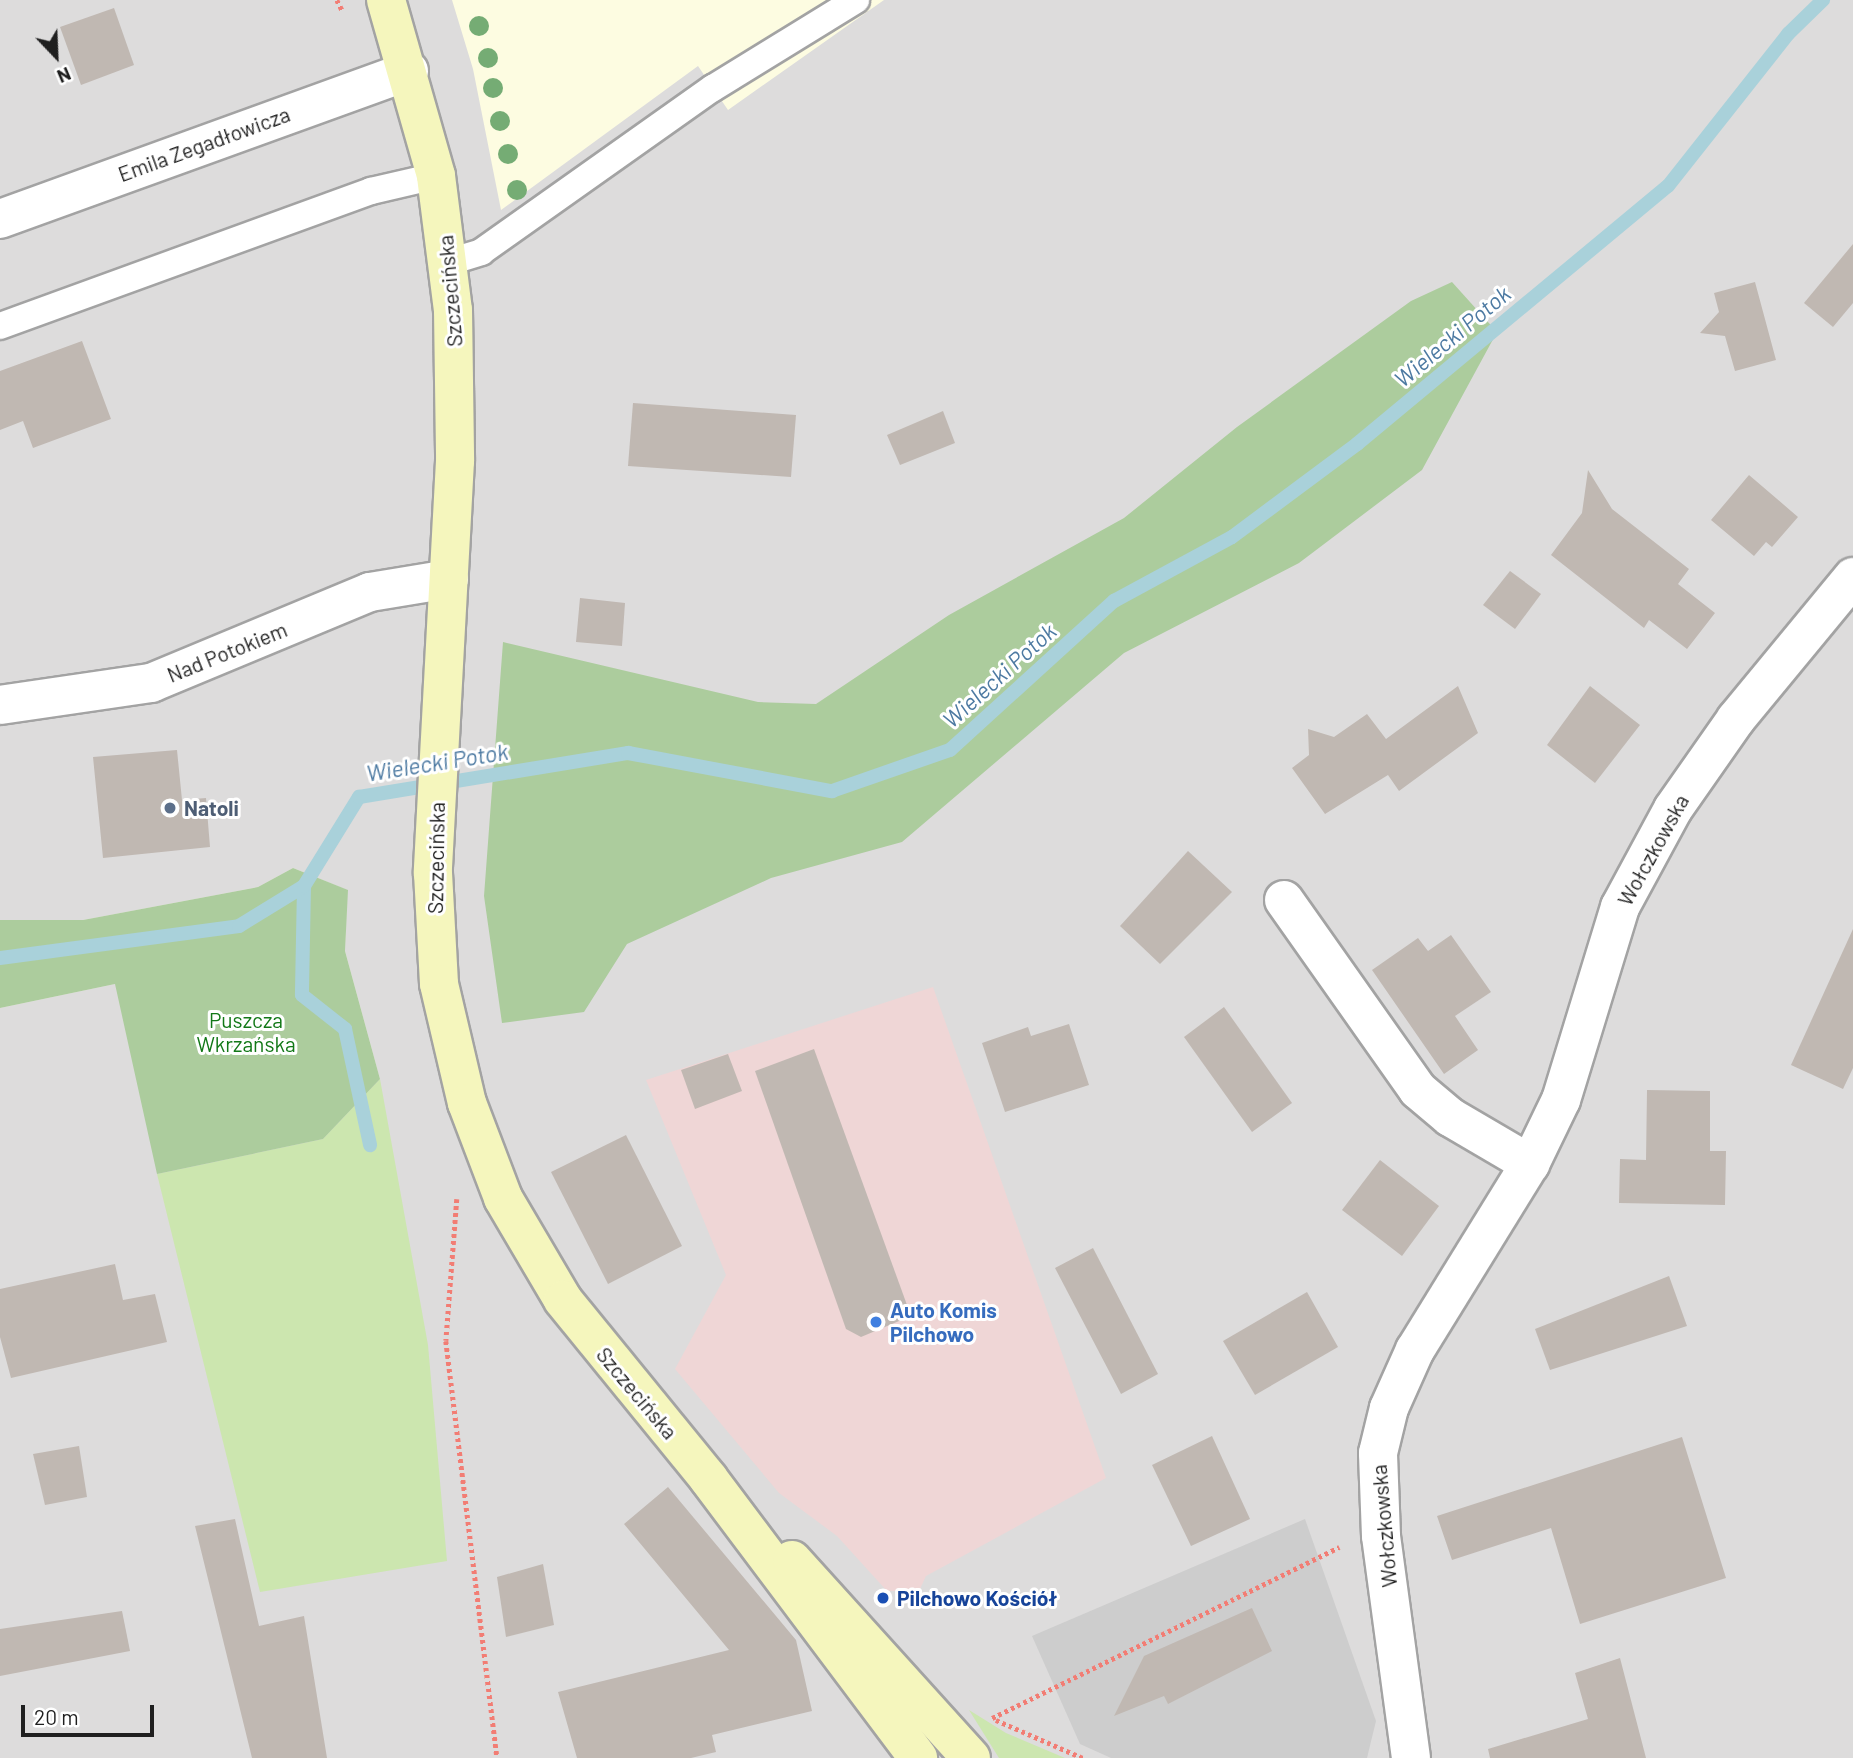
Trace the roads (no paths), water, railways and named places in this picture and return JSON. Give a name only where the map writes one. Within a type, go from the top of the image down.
[{"type":"main road","name":"Szczecińska","points":[[386,0],[409,71],[436,176],[449,261],[456,362],[449,579],[439,715],[433,873],[449,1043],[503,1198],[563,1300],[708,1478],[918,1758]]},
{"type":"main road","name":"Szczecińska","points":[[708,1478],[815,1583],[971,1758]]},
{"type":"street","name":"Emila Zegadłowicza","points":[[0,219],[409,71]]},
{"type":"street","name":"Wołczkowska","points":[[1411,1758],[1381,1536],[1378,1453],[1389,1408],[1415,1350],[1530,1164],[1562,1100],[1620,907],[1673,809],[1736,719],[1853,577]]},
{"type":"street","name":"Nad Potokiem","points":[[0,705],[151,682],[370,592],[449,579]]},
{"type":"street","points":[[1284,900],[1418,1090],[1450,1117],[1530,1164]]},
{"type":"lane","points":[[449,261],[481,252],[713,88],[856,0]]},
{"type":"lane","points":[[0,326],[371,191],[436,176]]},
{"type":"waterway","name":"Wielecki Potok","points":[[0,958],[239,926],[304,886],[359,797],[628,753],[832,791],[950,750],[1114,601],[1232,537],[1357,444],[1668,186],[1788,34],[1823,0]]},
{"type":"waterway","points":[[304,886],[302,995],[345,1029],[370,1145]]},
{"type":"place","name":"Natoli","points":[[170,808]]},
{"type":"place","name":"Auto Komis Pilchowo","points":[[876,1322]]},
{"type":"place","name":"Pilchowo Kościół","points":[[883,1598]]},
{"type":"park label","name":"Puszcza Wkrzańska","points":[[246,1032]]}]
